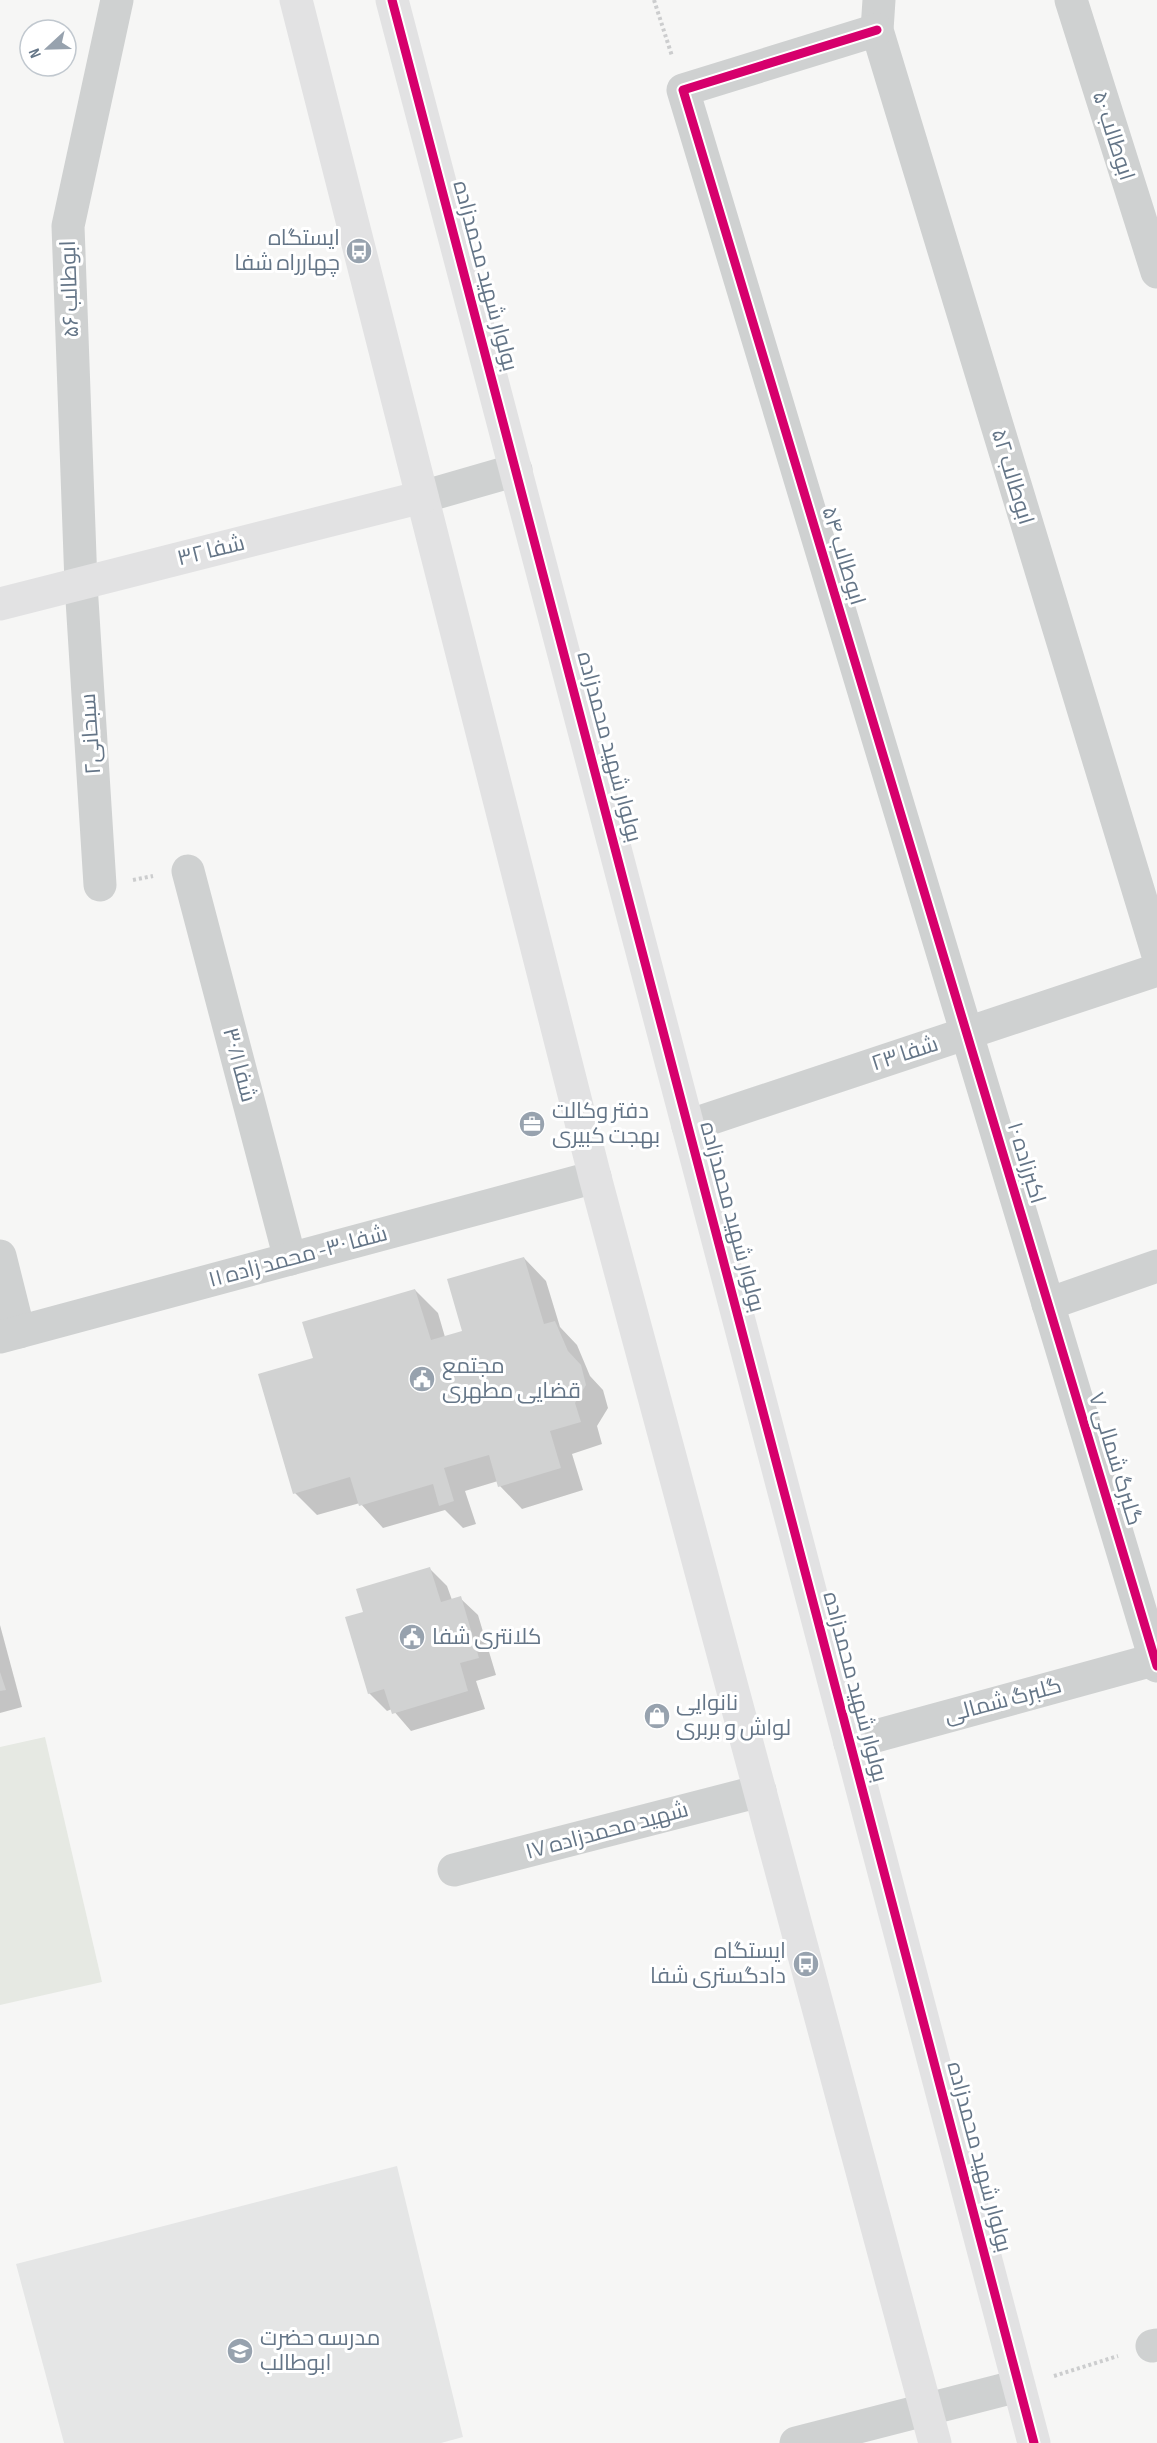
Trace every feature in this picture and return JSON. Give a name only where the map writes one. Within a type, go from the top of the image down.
[{"type":"street","name":"ابوطالب ۵۶","points":[[81,584],[68,226],[117,0]]},
{"type":"street","points":[[296,0],[595,1177],[935,2443]]},
{"type":"street","name":"بولوار شهید محمدزاده","points":[[392,0],[1034,2443]]},
{"type":"street","name":"ابوطالب ۵۰","points":[[1071,0],[1149,222],[1157,272]]},
{"type":"street","points":[[683,90],[878,15]]},
{"type":"street","name":"ابوطالب ۵۲","points":[[878,15],[1157,952]]},
{"type":"street","name":"ابوطالب ۵۴","points":[[683,90],[967,1033]]},
{"type":"street","points":[[422,497],[516,470]]},
{"type":"street","name":"شفا ۳۲","points":[[0,604],[422,497]]},
{"type":"street","name":"سبحانی۲","points":[[81,584],[100,885]]},
{"type":"street","name":"شفا ۳۰/۱","points":[[188,871],[290,1259]]},
{"type":"street","name":"شفا ۲۳","points":[[688,1126],[1157,970]]},
{"type":"street","name":"اکبرزاده ۱۰","points":[[967,1033],[1048,1304]]},
{"type":"street","name":"شفا ۳۰- محمد زاده ۱۱","points":[[10,1335],[595,1177]]},
{"type":"street","points":[[0,1256],[10,1335]]},
{"type":"street","points":[[1048,1304],[1157,1266]]},
{"type":"street","name":"گلبرگ شمالی ۷","points":[[1048,1304],[1156,1661]]},
{"type":"street","name":"گلبرگ شمالی","points":[[850,1743],[1156,1661]]},
{"type":"street","name":"شهید محمدزاده ۱۷","points":[[454,1870],[760,1791]]},
{"type":"street","points":[[796,2443],[1018,2386]]},
{"type":"path","points":[[654,0],[683,90]]},
{"type":"path","points":[[100,885],[188,871]]},
{"type":"path","points":[[1018,2386],[1154,2345]]},
{"type":"shaded area","points":[[45,1737],[102,1982],[0,2005],[0,1747]]},
{"type":"shaded area","name":"مدرسه حضرت ابوطالب","points":[[397,2166],[463,2437],[441,2443],[64,2443],[16,2264]]},
{"type":"building","name":"مجتمع قضایی مطهری","points":[[524,1257],[544,1324],[555,1321],[568,1351],[581,1365],[586,1385],[575,1403],[581,1422],[550,1431],[561,1468],[498,1487],[489,1455],[444,1468],[454,1501],[439,1506],[433,1484],[359,1506],[350,1477],[293,1494],[258,1374],[313,1358],[302,1322],[415,1289],[431,1340],[462,1331],[447,1279]]},
{"type":"building","name":"کلانتری شفا","points":[[430,1567],[441,1602],[461,1596],[479,1658],[460,1663],[468,1691],[392,1714],[384,1689],[368,1694],[345,1617],[363,1612],[356,1589]]},
{"type":"building","points":[[0,1672],[6,1690],[0,1691]]},
{"type":"cycle path","points":[[392,0],[1034,2443]]},
{"type":"cycle path","points":[[877,30],[683,90],[1157,1666]]},
{"type":"place","name":"ایستگاه چهارراه شفا","points":[[359,251]]},
{"type":"place","name":"دفتر وکالت بهجت کبیری","points":[[532,1124]]},
{"type":"place","name":"مجتمع قضایی مطهری","points":[[422,1379]]},
{"type":"place","name":"کلانتری شفا","points":[[412,1637]]},
{"type":"place","name":"نانوایی لواش و بربری","points":[[657,1716]]},
{"type":"place","name":"ایستگاه دادگستری شفا","points":[[806,1964]]},
{"type":"place","name":"مدرسه حضرت ابوطالب","points":[[240,2351]]}]
